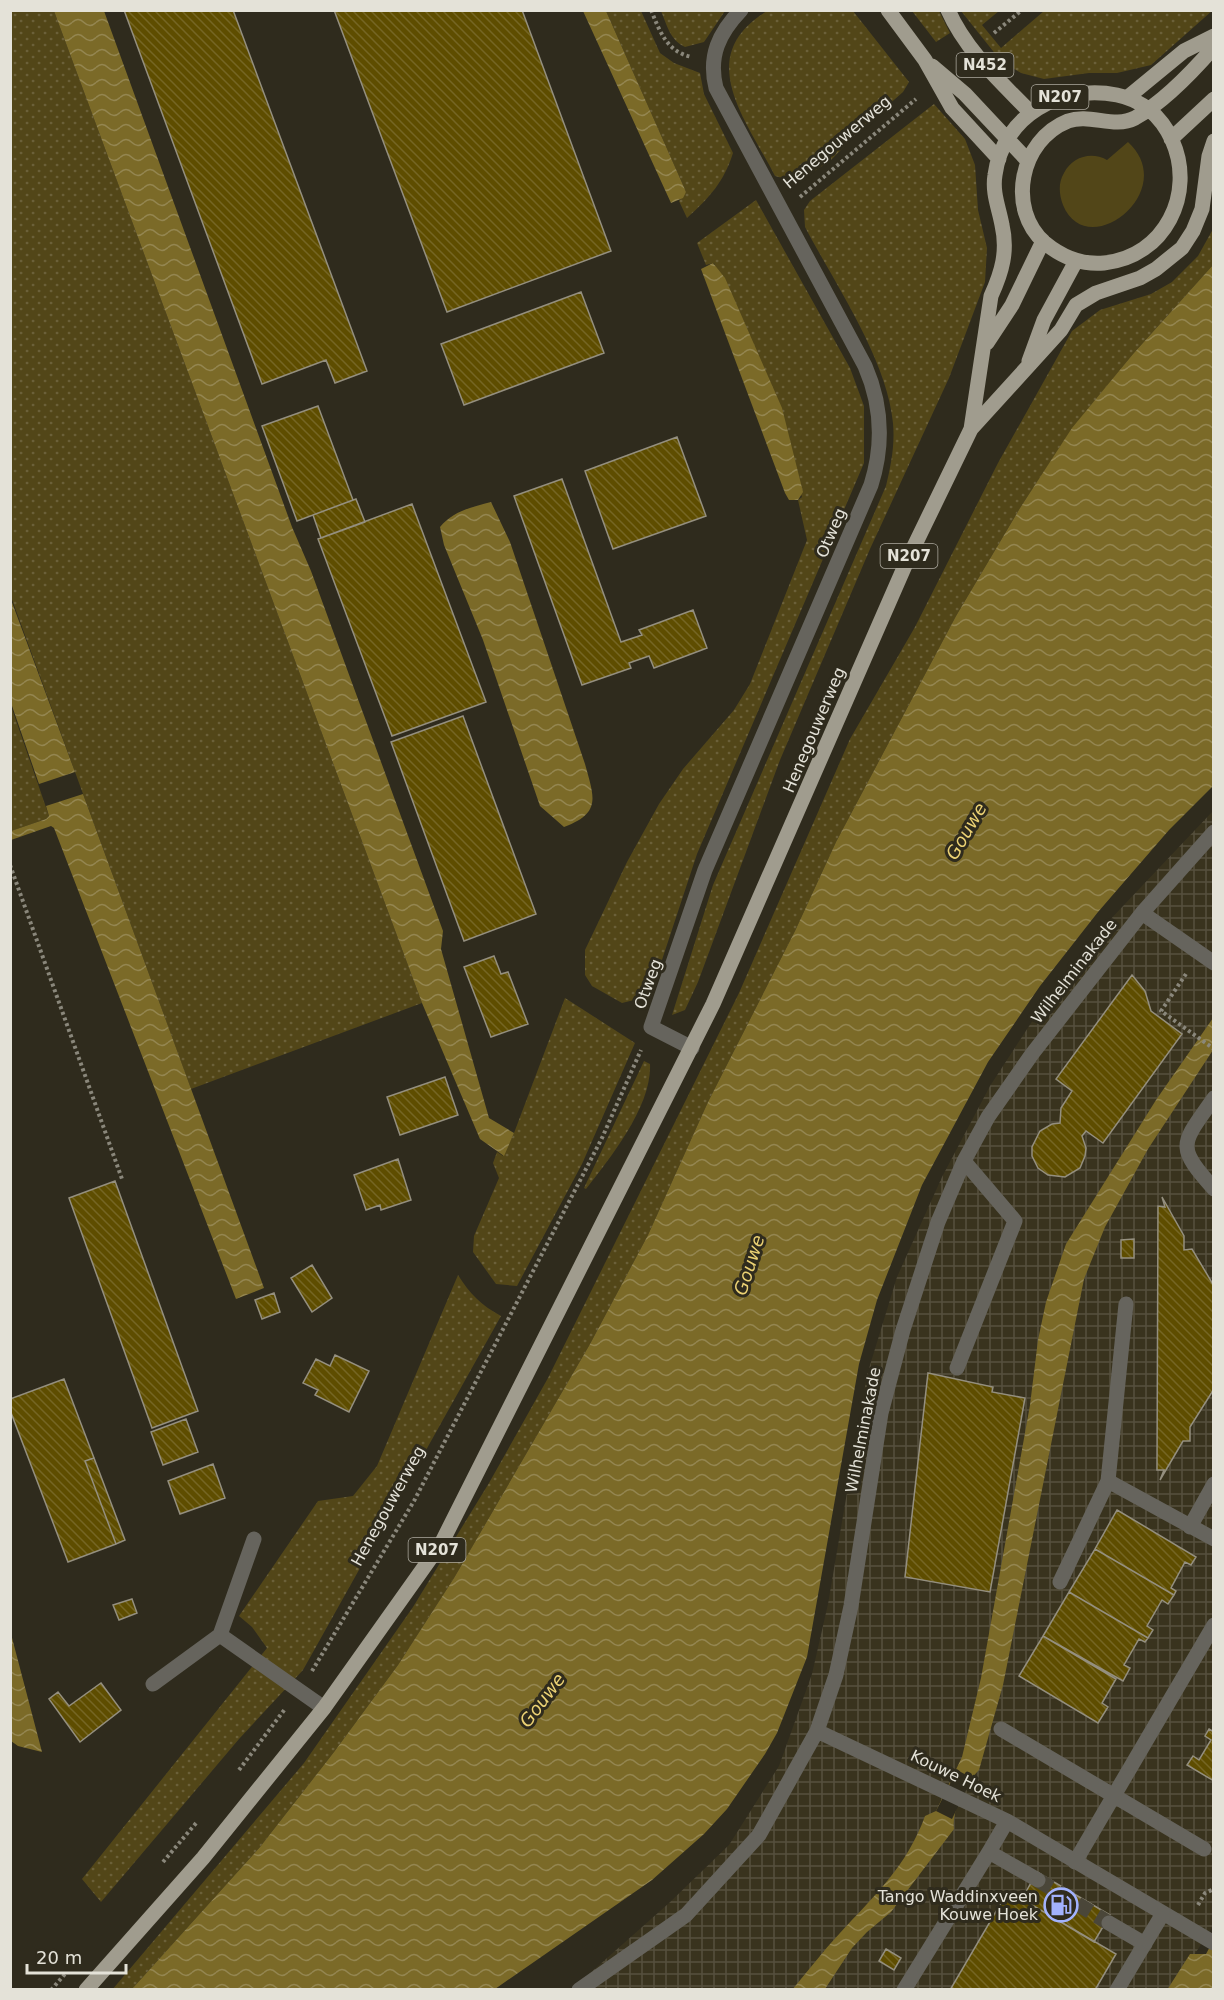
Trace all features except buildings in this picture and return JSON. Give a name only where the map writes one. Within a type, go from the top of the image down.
[{"type":"main road","name":"N452","points":[[888,10],[925,60],[952,108],[999,159]]},
{"type":"main road","name":"N452","points":[[948,10],[963,37],[983,63],[1031,113]]},
{"type":"main road","points":[[1128,98],[1184,51],[1214,36]]},
{"type":"main road","name":"N207","points":[[999,159],[1008,140],[1031,113],[1049,101],[1072,93],[1100,92],[1128,98],[1148,108],[1171,139],[1180,166],[1181,184],[1175,210],[1162,233],[1148,246],[1122,259],[1093,263],[1076,261],[1043,241],[1029,222],[1023,201],[1023,179],[1028,161],[1045,137],[1067,122],[1086,118],[1128,121],[1148,108],[1197,66],[1214,47]]},
{"type":"main road","name":"N452","points":[[925,60],[965,94],[1008,140]]},
{"type":"main road","points":[[1171,139],[1214,99]]},
{"type":"main road","points":[[1008,140],[1028,161]]},
{"type":"main road","name":"Henegouwerweg","points":[[86,1989],[203,1858],[324,1708],[442,1542],[692,1048],[753,917],[907,561],[971,429],[1061,330],[1071,312],[1082,301],[1096,293],[1140,278],[1156,269],[1182,248],[1193,231],[1202,209],[1209,156],[1214,141]]},
{"type":"main road","name":"Henegouwerweg","points":[[971,429],[991,296],[1005,255],[994,186],[999,159]]},
{"type":"main road","name":"Henegouwerweg","points":[[984,348],[1012,305],[1043,241]]},
{"type":"main road","name":"Henegouwerweg","points":[[1025,369],[1044,320],[1076,261]]},
{"type":"street","name":"Otweg","points":[[651,1027],[705,870],[871,485],[879,456],[880,418],[870,378],[720,97],[714,75],[713,60],[723,31],[741,10]]},
{"type":"street","name":"Wilhelminakade","points":[[579,1989],[686,1915],[759,1835],[817,1731],[836,1675],[851,1606],[884,1402],[903,1330],[938,1222],[964,1161],[988,1117],[1032,1054],[1142,913],[1214,832]]},
{"type":"street","points":[[1142,913],[1214,963]]},
{"type":"street","points":[[651,1027],[692,1048]]},
{"type":"street","points":[[1214,1098],[1186,1143],[1188,1160],[1214,1190]]},
{"type":"street","points":[[957,1368],[1015,1221],[964,1161]]},
{"type":"street","points":[[1060,1582],[1108,1480],[1126,1304]]},
{"type":"street","points":[[1108,1480],[1214,1539]]},
{"type":"street","points":[[1190,1527],[1214,1484]]},
{"type":"street","points":[[153,1684],[220,1635],[254,1539]]},
{"type":"street","points":[[1075,1862],[1214,1625]]},
{"type":"street","points":[[220,1635],[324,1708]]},
{"type":"street","points":[[1001,1729],[1204,1849]]},
{"type":"street","name":"Kouwe Hoek","points":[[817,1731],[946,1790],[1007,1821],[1162,1915],[1213,1943]]},
{"type":"street","points":[[903,1989],[1007,1821]]},
{"type":"street","points":[[989,1852],[1038,1880]]},
{"type":"street","points":[[1117,1989],[1162,1915]]},
{"type":"street","points":[[1109,1923],[1145,1944]]},
{"type":"path","points":[[651,10],[667,45],[680,54],[713,60]]},
{"type":"path","points":[[994,33],[1022,10]]},
{"type":"path","name":"Henegouwerweg","points":[[781,213],[916,99]]},
{"type":"path","points":[[10,865],[122,1179]]},
{"type":"path","points":[[1176,987],[1161,1011],[1214,1049]]},
{"type":"path","name":"Henegouwerweg","points":[[234,1777],[299,1692],[414,1501],[602,1138],[651,1027]]},
{"type":"path","points":[[158,1868],[204,1814]]},
{"type":"path","points":[[51,1989],[66,1972]]},
{"type":"shaded area","points":[[1213,10],[1151,65],[1117,73],[1089,73],[1044,79],[1021,73],[1001,61],[961,11],[999,11],[982,25],[1001,48],[1044,11]]},
{"type":"shaded area","points":[[11,11],[54,11],[422,1003],[191,1089],[11,597]]},
{"type":"shaded area","points":[[606,11],[641,11],[660,53],[674,63],[700,73],[704,94],[733,153],[715,189],[687,218],[679,201],[686,192]]},
{"type":"shaded area","points":[[661,11],[725,11],[704,42],[685,47],[672,36]]},
{"type":"shaded area","points":[[767,11],[853,11],[909,82],[903,92],[861,129],[831,160],[798,182],[775,176],[740,110],[732,89],[729,68],[733,48],[745,29]]},
{"type":"shaded area","points":[[912,11],[939,11],[950,33],[936,42]]},
{"type":"shaded area","points":[[934,104],[965,139],[975,165],[978,210],[987,248],[985,282],[949,378],[870,549],[780,760],[698,982],[685,1010],[672,1015],[713,885],[886,486],[891,463],[893,423],[881,373],[858,322],[805,227],[804,210],[810,201]]},
{"type":"shaded area","points":[[1128,142],[1141,161],[1144,181],[1137,199],[1124,214],[1108,224],[1091,227],[1075,221],[1063,205],[1060,193],[1061,181],[1067,167],[1082,157],[1095,156],[1107,160]]},
{"type":"shaded area","points":[[756,200],[850,368],[864,406],[864,463],[697,854],[654,984],[642,998],[622,1003],[592,986],[585,975],[585,950],[627,862],[659,804],[683,769],[734,710],[750,684],[807,540],[798,500],[802,497],[714,263],[706,265],[697,243]]},
{"type":"shaded area","points":[[1213,229],[1213,265],[1133,354],[1072,429],[1020,508],[956,616],[836,842],[795,931],[708,1102],[648,1235],[590,1344],[454,1578],[398,1665],[260,1847],[132,1989],[112,1990],[304,1763],[413,1607],[489,1483],[548,1378],[739,993],[850,739],[915,627],[998,463],[1072,331],[1100,310],[1151,294],[1172,282],[1198,256]]},
{"type":"shaded area","points":[[10,703],[49,816],[11,831]]},
{"type":"shaded area","points":[[1213,811],[1213,1926],[1172,1989],[571,1990],[668,1904],[729,1845],[779,1766],[812,1674],[828,1604],[867,1375],[897,1277],[942,1177],[990,1086],[1048,997],[1106,924]]},
{"type":"shaded area","points":[[565,998],[635,1043],[582,1164],[517,1286],[496,1284],[473,1252],[474,1236],[499,1178],[493,1163],[497,1152],[503,1156],[514,1133]]},
{"type":"shaded area","points":[[644,1061],[650,1064],[649,1080],[637,1114],[618,1146],[586,1189],[584,1188]]},
{"type":"shaded area","points":[[458,1275],[476,1298],[501,1316],[303,1670],[239,1739],[101,1902],[82,1879],[267,1648],[252,1627],[239,1616],[318,1501],[353,1496],[377,1466]]},
{"type":"water","points":[[54,11],[104,11],[292,527],[311,571],[443,931],[441,949],[489,1118],[514,1133],[504,1156],[480,1139],[422,1003]]},
{"type":"water","points":[[583,11],[606,11],[686,192],[683,198],[671,203]]},
{"type":"water","points":[[713,263],[725,278],[782,408],[803,492],[798,500],[789,500],[785,493],[701,269]]},
{"type":"water","name":"Gouwe","points":[[1213,265],[1213,786],[1169,830],[1098,912],[1040,986],[988,1062],[922,1185],[877,1300],[859,1364],[807,1657],[777,1733],[765,1754],[727,1809],[704,1834],[652,1880],[495,1989],[132,1989],[260,1847],[398,1665],[454,1578],[590,1344],[648,1235],[708,1102],[795,931],[836,842],[956,616],[1020,508],[1072,428],[1133,354]]},
{"type":"water","points":[[491,502],[510,542],[591,786],[590,810],[576,822],[564,827],[540,806],[483,640],[444,545],[440,527],[445,522],[463,510]]},
{"type":"water","points":[[10,597],[75,772],[39,784],[11,703]]},
{"type":"water","points":[[83,794],[264,1288],[236,1299],[54,828],[51,826],[11,840],[11,831],[46,819],[49,816],[46,806]]},
{"type":"water","points":[[1213,1018],[1213,1050],[1148,1149],[1105,1227],[1084,1279],[1003,1685],[979,1770],[960,1798],[955,1814],[954,1829],[891,1912],[852,1948],[825,1989],[792,1990],[889,1879],[909,1850],[925,1816],[936,1811],[962,1757],[981,1678],[1046,1302],[1066,1244],[1156,1100]]},
{"type":"water","points":[[10,1634],[42,1752],[18,1746],[11,1741]]},
{"type":"water","points":[[1213,1941],[1213,1989],[1167,1990],[1190,1954],[1206,1954]]},
{"type":"pier","points":[[957,1770],[972,1778],[952,1819],[936,1811]]},
{"type":"tunnel","points":[[1038,1880],[1109,1923]]},
{"type":"place","name":"Tango Waddinxveen Kouwe Hoek","points":[[1061,1905]]}]
